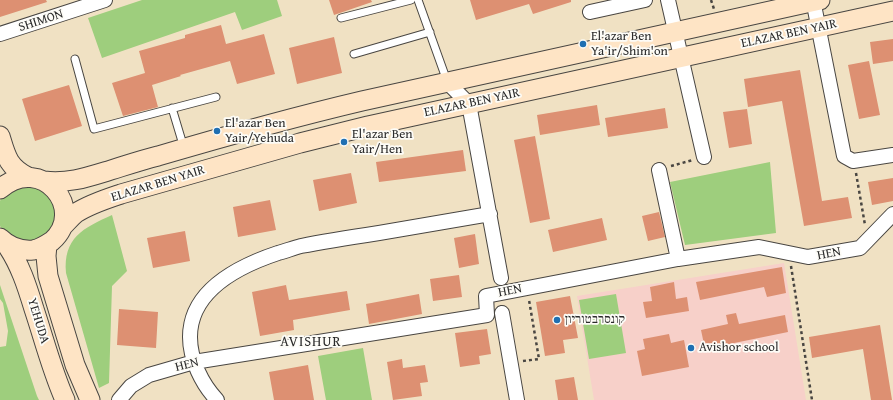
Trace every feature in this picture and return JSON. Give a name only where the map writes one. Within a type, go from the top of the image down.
[{"type":"street","name":"SHIMON","points":[[0,34],[105,0]]},
{"type":"street","points":[[590,12],[645,0]]},
{"type":"street","points":[[668,0],[704,157]]},
{"type":"street","points":[[816,1],[818,28],[844,156],[854,161],[893,155]]},
{"type":"street","name":"ELAZAR BEN YAIR","points":[[36,179],[56,183],[86,178],[184,148],[313,113],[816,1]]},
{"type":"street","name":"ELAZAR BEN YAIR","points":[[47,245],[56,237],[62,227],[75,214],[98,202],[121,194],[300,143],[368,126],[893,11]]},
{"type":"street","points":[[447,82],[469,104],[501,278]]},
{"type":"street","points":[[0,136],[7,158],[17,172],[36,179],[57,192],[62,200],[64,209],[62,227]]},
{"type":"street","points":[[659,170],[678,260]]},
{"type":"street","points":[[0,190],[8,183],[17,179],[36,179]]},
{"type":"street","points":[[217,400],[204,382],[194,362],[190,347],[190,331],[194,317],[201,302],[212,288],[229,275],[247,265],[300,246],[490,214]]},
{"type":"street","name":"HEN","points":[[119,400],[130,386],[149,375],[194,362],[487,315],[486,296],[678,260],[759,247],[808,257],[860,248],[893,214]]},
{"type":"street","points":[[3,241],[16,248],[26,250],[37,249],[47,245]]},
{"type":"street","name":"YEHUDA","points":[[3,241],[19,265],[54,373],[65,400]]},
{"type":"street","name":"YEHUDA","points":[[47,245],[46,256],[48,276],[75,365],[90,400]]},
{"type":"street","points":[[502,313],[517,400]]},
{"type":"lane","points":[[341,18],[411,0]]},
{"type":"lane","points":[[418,0],[447,82]]},
{"type":"lane","points":[[354,54],[430,32]]},
{"type":"lane","points":[[75,60],[94,129],[216,97]]},
{"type":"lane","points":[[172,108],[184,148]]},
{"type":"path","points":[[659,170],[704,157]]},
{"type":"path","points":[[854,161],[867,240]]},
{"type":"path","points":[[789,253],[812,400]]},
{"type":"path","points":[[511,363],[538,359],[527,288]]},
{"type":"shaded area","name":"Avishor school","points":[[784,263],[806,400],[594,400],[577,296]]},
{"type":"green space","points":[[142,0],[277,0],[282,16],[242,30],[235,12],[102,58],[88,18]]},
{"type":"green space","points":[[770,162],[776,233],[685,245],[670,182]]},
{"type":"green space","points":[[18,184],[46,189],[58,212],[48,235],[24,244],[6,235],[0,226],[0,201],[2,197]]},
{"type":"green space","points":[[112,215],[127,271],[112,286],[109,383],[99,388],[66,273],[66,261],[68,251],[77,236],[92,225]]},
{"type":"green space","points":[[0,285],[39,400],[0,400],[0,347],[6,346],[8,331],[3,303],[0,299]]},
{"type":"green space","points":[[616,294],[626,353],[589,359],[579,300]]},
{"type":"green space","points":[[363,348],[372,400],[326,400],[318,356]]},
{"type":"building","points":[[0,0],[46,0],[47,2],[0,17]]},
{"type":"building","points":[[329,0],[371,0],[372,2],[334,15]]},
{"type":"building","points":[[470,0],[571,0],[571,2],[533,14],[529,4],[476,20]]},
{"type":"building","points":[[221,25],[226,44],[264,34],[275,74],[237,84],[230,61],[180,75],[181,76],[152,85],[158,107],[123,116],[112,83],[145,73],[139,51],[185,38],[185,35]]},
{"type":"building","points":[[334,37],[342,73],[297,84],[289,48]]},
{"type":"building","points":[[893,39],[893,61],[873,64],[870,42]]},
{"type":"building","points":[[869,61],[880,115],[859,119],[848,65]]},
{"type":"building","points":[[800,70],[822,201],[848,197],[852,218],[804,226],[782,101],[748,107],[744,79]]},
{"type":"building","points":[[69,85],[82,126],[35,141],[22,99]]},
{"type":"building","points":[[597,105],[600,125],[540,135],[537,115]]},
{"type":"building","points":[[665,108],[668,128],[608,137],[605,118]]},
{"type":"building","points":[[747,109],[752,144],[729,148],[723,112]]},
{"type":"building","points":[[535,136],[550,219],[530,223],[514,140]]},
{"type":"building","points":[[463,150],[466,171],[379,182],[376,162]]},
{"type":"building","points":[[351,173],[357,203],[319,211],[313,180]]},
{"type":"building","points":[[893,178],[893,201],[872,205],[868,182]]},
{"type":"building","points":[[270,200],[276,230],[238,237],[233,207]]},
{"type":"building","points":[[659,212],[665,237],[648,241],[642,216]]},
{"type":"building","points":[[602,218],[607,240],[553,252],[548,230]]},
{"type":"building","points":[[185,231],[190,261],[153,268],[147,238]]},
{"type":"building","points":[[475,234],[479,264],[459,268],[454,238]]},
{"type":"building","points":[[782,267],[786,293],[767,297],[764,287],[700,300],[696,282]]},
{"type":"building","points":[[459,275],[462,297],[433,301],[430,279]]},
{"type":"building","points":[[674,282],[676,299],[687,297],[689,311],[646,318],[643,302],[652,301],[650,287]]},
{"type":"building","points":[[286,285],[289,300],[347,291],[350,310],[293,320],[294,330],[260,336],[252,292]]},
{"type":"building","points":[[419,294],[422,314],[369,324],[366,304]]},
{"type":"building","name":"קונסרבטוריון","points":[[570,296],[578,338],[563,340],[565,353],[545,356],[536,302]]},
{"type":"building","points":[[119,309],[158,312],[156,348],[117,345]]},
{"type":"building","points":[[736,313],[739,324],[785,315],[788,332],[705,349],[701,330],[728,324],[726,315]]},
{"type":"building","points":[[880,325],[892,400],[871,400],[863,349],[812,358],[809,337]]},
{"type":"building","points":[[487,329],[491,354],[479,356],[480,364],[460,367],[455,333]]},
{"type":"building","points":[[669,334],[671,343],[684,340],[689,367],[642,376],[637,351],[645,349],[643,339]]},
{"type":"building","points":[[402,359],[403,368],[425,365],[428,382],[420,383],[422,396],[393,400],[387,362]]},
{"type":"building","points":[[308,365],[314,400],[274,400],[269,372]]},
{"type":"building","points":[[574,377],[578,400],[558,400],[555,380]]},
{"type":"place","name":"El'azar Ben Ya'ir/Shim'on","points":[[583,44]]},
{"type":"place","name":"El'azar Ben Yair/Yehuda","points":[[217,131]]},
{"type":"place","name":"El'azar Ben Yair/Hen","points":[[344,142]]},
{"type":"place","name":"קונסרבטוריון","points":[[557,320]]},
{"type":"place","name":"Avishor school","points":[[691,348]]},
{"type":"district","name":"AVISHUR","points":[[311,342]]}]
